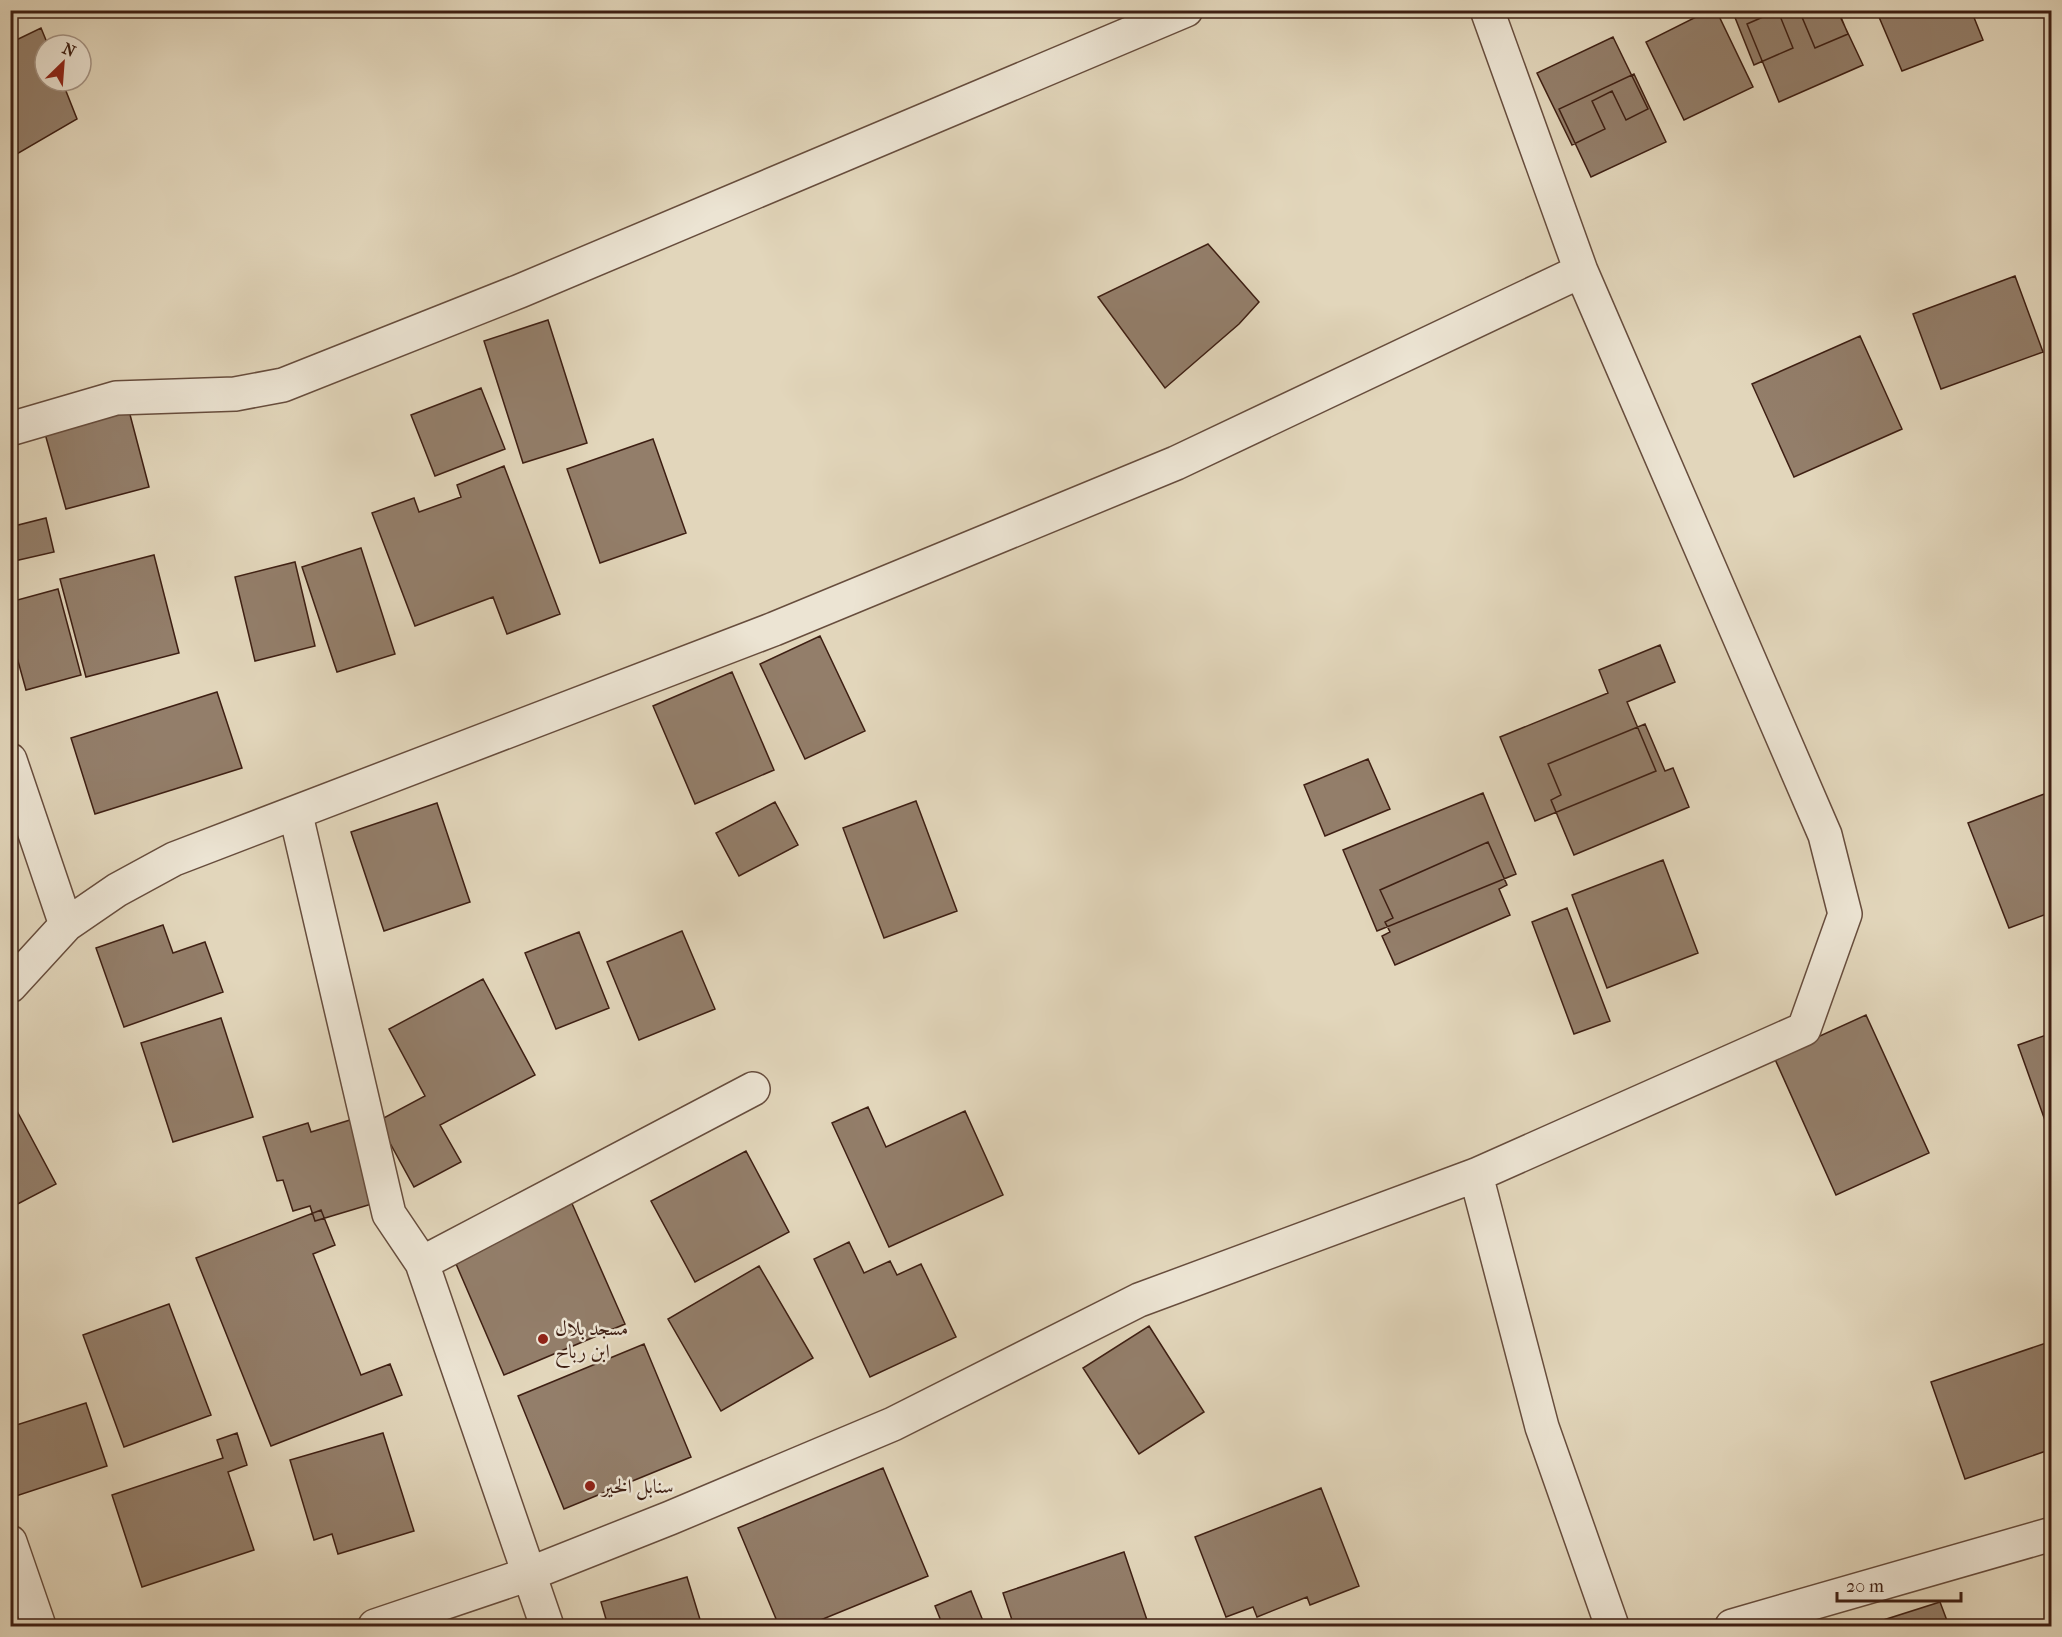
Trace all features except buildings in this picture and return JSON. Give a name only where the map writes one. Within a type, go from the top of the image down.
[{"type":"street","points":[[10,429],[116,398],[235,394],[283,385],[520,291],[1186,10]]},
{"type":"street","points":[[375,1626],[529,1574],[892,1424],[1139,1300],[1476,1175],[1804,1029],[1845,914],[1825,835],[1581,272],[1487,10]]},
{"type":"street","points":[[10,986],[66,925],[117,890],[174,859],[296,815],[774,629],[1176,463],[1386,366],[1581,272]]},
{"type":"street","points":[[10,760],[66,925]]},
{"type":"street","points":[[296,815],[389,1214],[422,1263],[547,1626]]},
{"type":"street","points":[[422,1263],[753,1089]]},
{"type":"street","points":[[1476,1175],[1542,1427],[1612,1626]]},
{"type":"street","points":[[1732,1626],[2052,1534]]},
{"type":"street","points":[[10,1542],[39,1626]]},
{"type":"place","name":"مسجد بلال ابن رباح","points":[[543,1339]]},
{"type":"place","name":"سنابل الخير","points":[[590,1486]]}]
